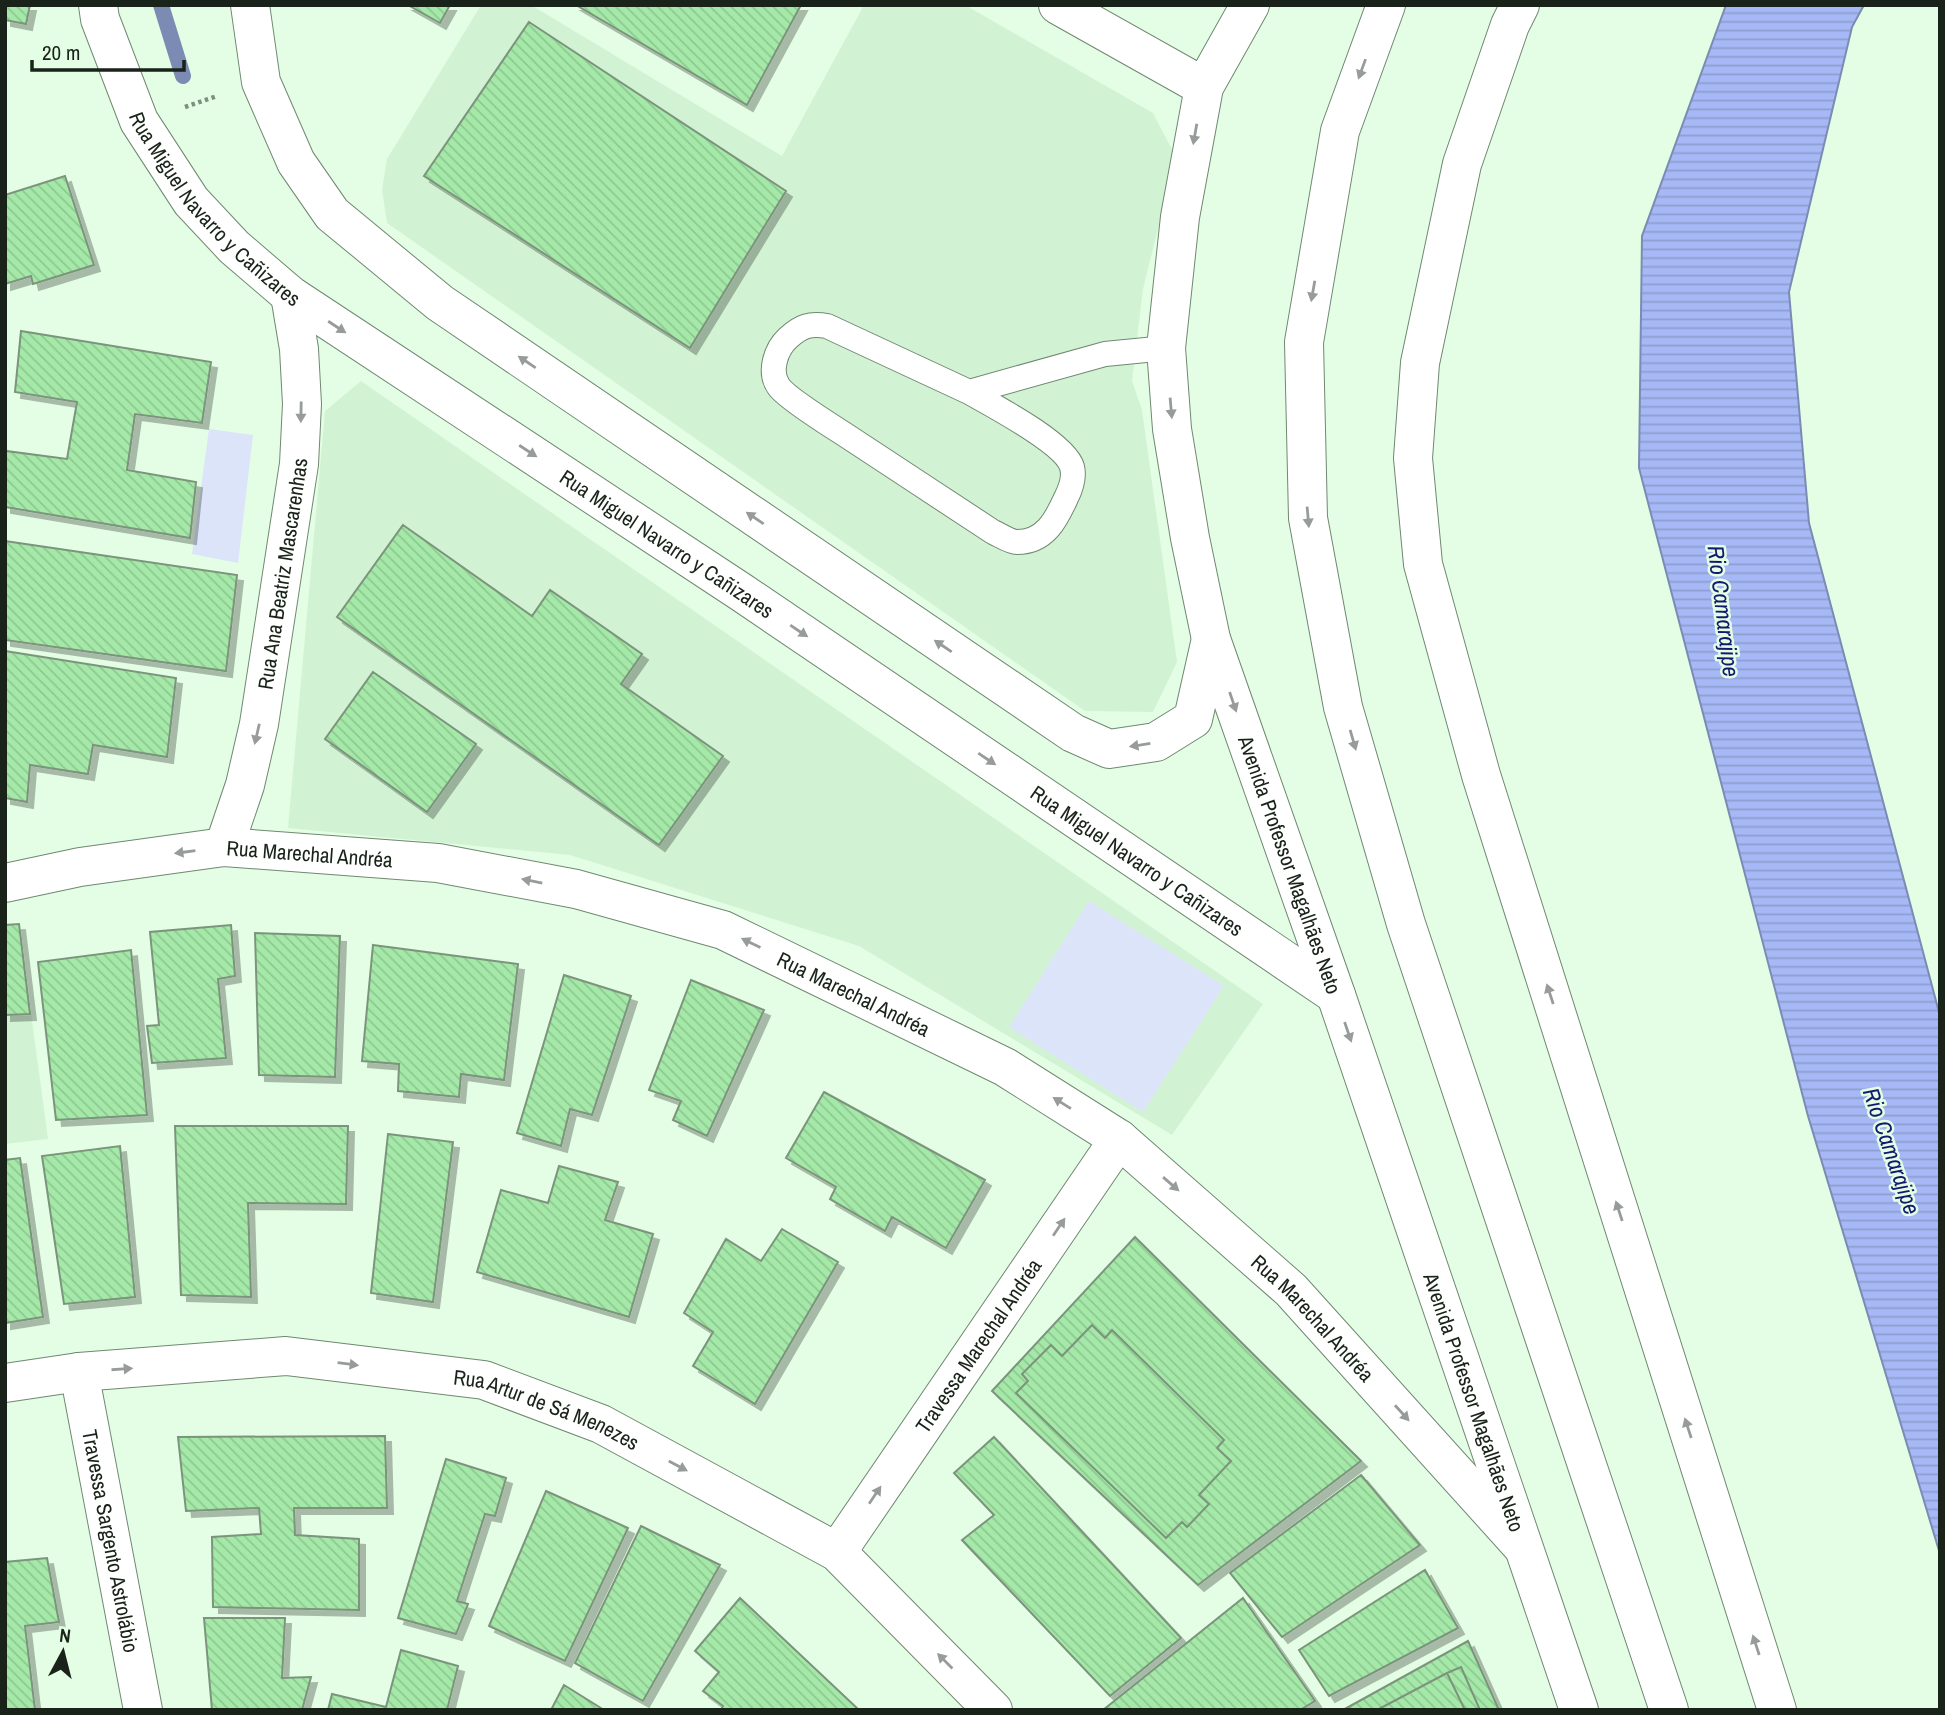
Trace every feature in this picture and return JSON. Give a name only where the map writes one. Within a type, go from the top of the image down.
[{"type":"street","name":"Rua Miguel Navarro y Cañizares","points":[[97,5],[139,121],[191,201],[234,247],[290,295],[741,592],[1336,995]]},
{"type":"street","points":[[250,5],[261,82],[296,162],[332,214],[440,303],[1073,733],[1109,750],[1156,743],[1193,719],[1211,639]]},
{"type":"street","points":[[1058,5],[1203,87]]},
{"type":"street","name":"Avenida Professor Magalhães Neto","points":[[1250,5],[1203,87],[1180,216],[1166,348],[1172,429],[1190,538],[1211,639],[1336,995],[1578,1710]]},
{"type":"street","points":[[1386,5],[1340,131],[1304,342],[1308,518],[1343,707],[1406,924],[1669,1710]]},
{"type":"street","points":[[1520,5],[1510,25],[1462,164],[1420,363],[1413,458],[1423,564],[1481,775],[1777,1710]]},
{"type":"street","name":"Rua Ana Beatriz Mascarenhas","points":[[224,847],[245,785],[259,724],[299,464],[302,404],[299,349],[290,295]]},
{"type":"street","name":"Rua Marechal Andréa","points":[[5,883],[80,867],[224,847],[438,863],[576,889],[723,930],[1006,1067],[1119,1139],[1291,1290],[1521,1545]]},
{"type":"street","name":"Travessa Marechal Andréa","points":[[836,1552],[1119,1139]]},
{"type":"street","name":"Rua Artur de Sá Menezes","points":[[5,1383],[79,1372],[286,1356],[484,1380],[601,1424],[836,1552],[993,1710]]},
{"type":"street","name":"Travessa Sargento Astrolábio","points":[[79,1372],[144,1710]]},
{"type":"lane","points":[[969,392],[1038,432],[1065,456],[1072,467],[1072,485],[1054,524],[1038,538],[1016,542],[993,532],[823,421],[778,386],[774,369],[776,354],[798,329],[812,324],[827,326],[969,392],[1105,354],[1166,348]]},
{"type":"shaded area","points":[[481,5],[531,5],[782,156],[864,5],[965,5],[1153,113],[1176,157],[1143,289],[1132,381],[1142,410],[1177,662],[1153,712],[1085,711],[387,223],[382,190],[387,159]]},
{"type":"shaded area","points":[[361,381],[1263,1004],[1172,1135],[859,946],[570,855],[288,828],[325,411]]},
{"type":"shaded area","points":[[209,429],[253,435],[238,563],[192,554]]},
{"type":"shaded area","points":[[1089,901],[1224,986],[1143,1112],[1009,1027]]},
{"type":"shaded area","points":[[19,924],[48,1139],[5,1144],[5,926]]},
{"type":"water","name":"Rio Camarajipe","points":[[1726,5],[1864,5],[1852,27],[1789,292],[1809,523],[1940,1016],[1940,1554],[1808,1116],[1639,468],[1642,236]]},
{"type":"building","points":[[5,5],[30,5],[26,24],[5,20]]},
{"type":"building","points":[[408,5],[450,5],[440,23]]},
{"type":"building","points":[[576,5],[801,5],[747,105]]},
{"type":"building","points":[[529,22],[786,191],[690,348],[424,176]]},
{"type":"building","points":[[65,176],[94,265],[33,284],[31,276],[5,284],[5,195]]},
{"type":"building","points":[[21,331],[211,362],[202,423],[135,414],[127,470],[196,482],[190,538],[5,507],[6,451],[67,459],[77,402],[15,392]]},
{"type":"building","points":[[403,525],[532,616],[550,590],[642,654],[621,684],[723,756],[659,845],[337,617]]},
{"type":"building","points":[[5,541],[237,575],[226,671],[5,640]]},
{"type":"building","points":[[5,651],[176,678],[167,757],[93,745],[88,774],[30,765],[27,802],[5,798]]},
{"type":"building","points":[[373,672],[476,744],[427,812],[325,739]]},
{"type":"building","points":[[19,924],[30,1014],[5,1015],[5,925]]},
{"type":"building","points":[[231,925],[235,976],[218,979],[226,1058],[152,1063],[147,1026],[159,1025],[150,932]]},
{"type":"building","points":[[255,933],[340,936],[335,1077],[259,1075]]},
{"type":"building","points":[[373,945],[518,964],[504,1080],[461,1074],[459,1097],[398,1091],[399,1064],[362,1061]]},
{"type":"building","points":[[131,950],[147,1115],[56,1120],[38,962]]},
{"type":"building","points":[[564,975],[631,996],[592,1115],[570,1109],[561,1146],[517,1133]]},
{"type":"building","points":[[691,980],[764,1010],[707,1136],[673,1120],[681,1101],[649,1090]]},
{"type":"building","points":[[824,1092],[985,1180],[946,1248],[892,1217],[885,1231],[830,1199],[836,1187],[786,1158]]},
{"type":"building","points":[[175,1126],[348,1126],[346,1204],[248,1203],[251,1297],[181,1295]]},
{"type":"building","points":[[388,1134],[453,1142],[433,1302],[371,1293]]},
{"type":"building","points":[[120,1146],[135,1297],[64,1304],[42,1156]]},
{"type":"building","points":[[20,1158],[43,1317],[5,1323],[5,1160]]},
{"type":"building","points":[[559,1166],[618,1182],[605,1220],[653,1234],[629,1317],[477,1272],[501,1190],[548,1203]]},
{"type":"building","points":[[782,1229],[838,1262],[755,1404],[693,1366],[713,1332],[684,1313],[726,1239],[761,1261]]},
{"type":"building","points":[[1135,1237],[1361,1461],[1198,1585],[992,1391]]},
{"type":"building","points":[[1092,1325],[1105,1338],[1112,1330],[1224,1440],[1217,1448],[1231,1461],[1199,1495],[1209,1504],[1187,1527],[1182,1522],[1166,1538],[1016,1393],[1028,1381],[1022,1374],[1051,1345],[1062,1356]]},
{"type":"building","points":[[385,1436],[387,1508],[294,1508],[295,1535],[359,1539],[359,1610],[213,1607],[212,1537],[261,1534],[259,1508],[186,1511],[178,1437]]},
{"type":"building","points":[[994,1437],[1181,1638],[1110,1696],[962,1540],[994,1515],[954,1473]]},
{"type":"building","points":[[446,1459],[506,1478],[495,1516],[485,1514],[457,1601],[468,1604],[456,1634],[398,1618]]},
{"type":"building","points":[[1361,1475],[1420,1545],[1282,1637],[1230,1573]]},
{"type":"building","points":[[546,1491],[628,1528],[565,1661],[489,1626]]},
{"type":"building","points":[[641,1526],[720,1565],[643,1701],[575,1663]]},
{"type":"building","points":[[47,1558],[59,1622],[25,1626],[35,1710],[5,1710],[5,1562]]},
{"type":"building","points":[[1425,1570],[1458,1628],[1329,1696],[1299,1650]]},
{"type":"building","points":[[740,1598],[859,1710],[721,1710],[723,1706],[703,1691],[719,1672],[695,1651]]},
{"type":"building","points":[[1243,1598],[1315,1701],[1300,1710],[1103,1710]]},
{"type":"building","points":[[204,1618],[285,1618],[282,1678],[311,1677],[302,1710],[212,1710]]},
{"type":"building","points":[[1468,1641],[1499,1710],[1343,1710]]},
{"type":"building","points":[[401,1650],[458,1666],[447,1710],[328,1710],[332,1694],[386,1707]]},
{"type":"building","points":[[1461,1667],[1480,1710],[1377,1710],[1447,1673]]},
{"type":"building","points":[[1447,1673],[1465,1710],[1377,1710]]},
{"type":"building","points":[[564,1685],[604,1710],[551,1710]]},
{"type":"waterway","points":[[161,5],[183,76]]}]
